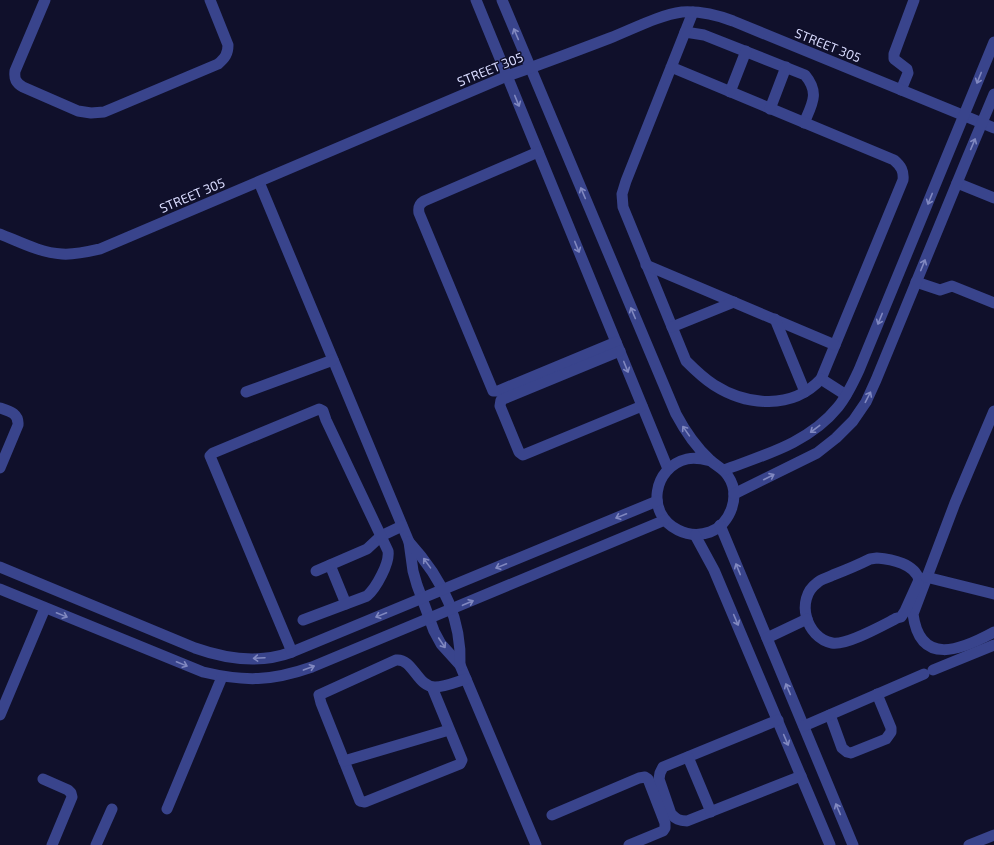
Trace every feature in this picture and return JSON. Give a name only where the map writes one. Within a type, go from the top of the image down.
[{"type":"lane","points":[[45,0],[15,71],[16,81],[23,87],[78,111],[91,113],[104,112],[218,64],[224,59],[228,53],[228,45],[210,0]]},
{"type":"lane","points":[[476,0],[668,469]]},
{"type":"lane","points":[[502,0],[676,414],[691,439],[711,461],[724,470],[729,477],[734,494],[733,506],[728,517],[713,530],[704,534],[695,535],[683,533],[673,528],[665,520],[659,508],[657,501],[659,484],[668,469],[678,462],[688,458],[700,458],[711,461]]},
{"type":"lane","points":[[901,90],[908,73],[907,69],[894,59],[894,54],[914,0]]},
{"type":"lane","name":"STREET 305","points":[[0,234],[44,251],[62,254],[81,253],[100,249],[507,76],[666,16],[683,12],[717,15],[994,128]]},
{"type":"lane","points":[[671,67],[894,160],[904,172],[903,180],[821,379],[814,387],[794,397],[778,401],[762,402],[746,399],[729,393],[714,385],[700,375],[686,361],[623,207],[622,194],[626,181],[671,67],[693,12]]},
{"type":"lane","points":[[685,32],[704,35],[805,75],[811,82],[814,91],[813,101],[804,123]]},
{"type":"lane","points":[[724,470],[786,446],[805,436],[822,423],[837,408],[846,395],[859,370],[994,42]]},
{"type":"lane","points":[[730,92],[746,51]]},
{"type":"lane","points":[[770,109],[786,67]]},
{"type":"lane","points":[[734,494],[817,453],[836,438],[853,421],[866,402],[994,94]]},
{"type":"lane","points":[[538,152],[420,204],[418,208],[419,213],[428,235],[493,391],[498,391],[618,347]]},
{"type":"lane","points":[[259,182],[409,542],[413,571],[421,599],[434,631],[441,644],[460,665],[536,845]]},
{"type":"lane","points":[[957,183],[994,198]]},
{"type":"lane","points":[[646,265],[836,345]]},
{"type":"lane","points":[[916,282],[940,290],[952,286],[994,303]]},
{"type":"lane","points":[[672,327],[734,302]]},
{"type":"lane","points":[[775,319],[805,392]]},
{"type":"lane","points":[[618,347],[501,400],[500,406],[516,446],[519,452],[523,455],[642,406]]},
{"type":"lane","points":[[246,392],[333,360]]},
{"type":"lane","points":[[821,379],[846,395]]},
{"type":"lane","points":[[0,408],[16,414],[18,425],[0,468]]},
{"type":"lane","points":[[292,652],[211,459],[211,454],[319,409],[323,411],[389,556],[386,565],[370,593],[362,598],[303,620]]},
{"type":"lane","points":[[994,411],[955,503],[913,614],[915,627],[928,646],[934,649],[942,650],[960,647],[978,641],[994,632]]},
{"type":"lane","points":[[0,567],[195,648],[217,655],[240,659],[263,659],[292,652],[657,501]]},
{"type":"lane","points":[[0,589],[196,670],[222,677],[247,680],[269,678],[291,674],[312,667],[665,520]]},
{"type":"lane","points":[[720,525],[853,845]]},
{"type":"lane","points":[[316,571],[367,549],[381,536],[402,526]]},
{"type":"lane","points":[[695,535],[714,570],[829,845]]},
{"type":"lane","points":[[409,542],[428,565],[443,590],[456,623],[459,637],[460,665]]},
{"type":"lane","points":[[877,558],[890,560],[914,569],[917,574],[918,580],[903,614],[845,642],[832,643],[820,638],[807,619],[804,608],[806,598],[810,590],[817,582],[870,559],[877,558]]},
{"type":"lane","points":[[330,564],[346,604]]},
{"type":"lane","points":[[926,577],[994,594]]},
{"type":"lane","points":[[0,715],[45,608]]},
{"type":"lane","points":[[767,638],[807,619]]},
{"type":"lane","points":[[804,726],[994,645]]},
{"type":"lane","points":[[432,687],[462,760],[460,764],[362,802],[359,799],[319,699],[319,695],[400,659],[406,663],[423,682],[432,687],[466,679]]},
{"type":"lane","points":[[167,809],[222,677]]},
{"type":"lane","points":[[830,715],[842,748],[847,752],[886,739],[891,732],[891,728],[877,694]]},
{"type":"lane","points":[[778,720],[663,767],[660,772],[659,779],[671,814],[680,821],[687,821],[801,776]]},
{"type":"lane","points":[[344,761],[449,730]]},
{"type":"lane","points":[[688,757],[710,812]]},
{"type":"lane","points":[[552,815],[646,776],[665,823],[665,828],[663,831],[629,845]]},
{"type":"lane","points":[[43,779],[68,790],[72,797],[52,845]]},
{"type":"lane","points":[[96,845],[112,809]]},
{"type":"lane","points":[[969,845],[994,835]]}]
